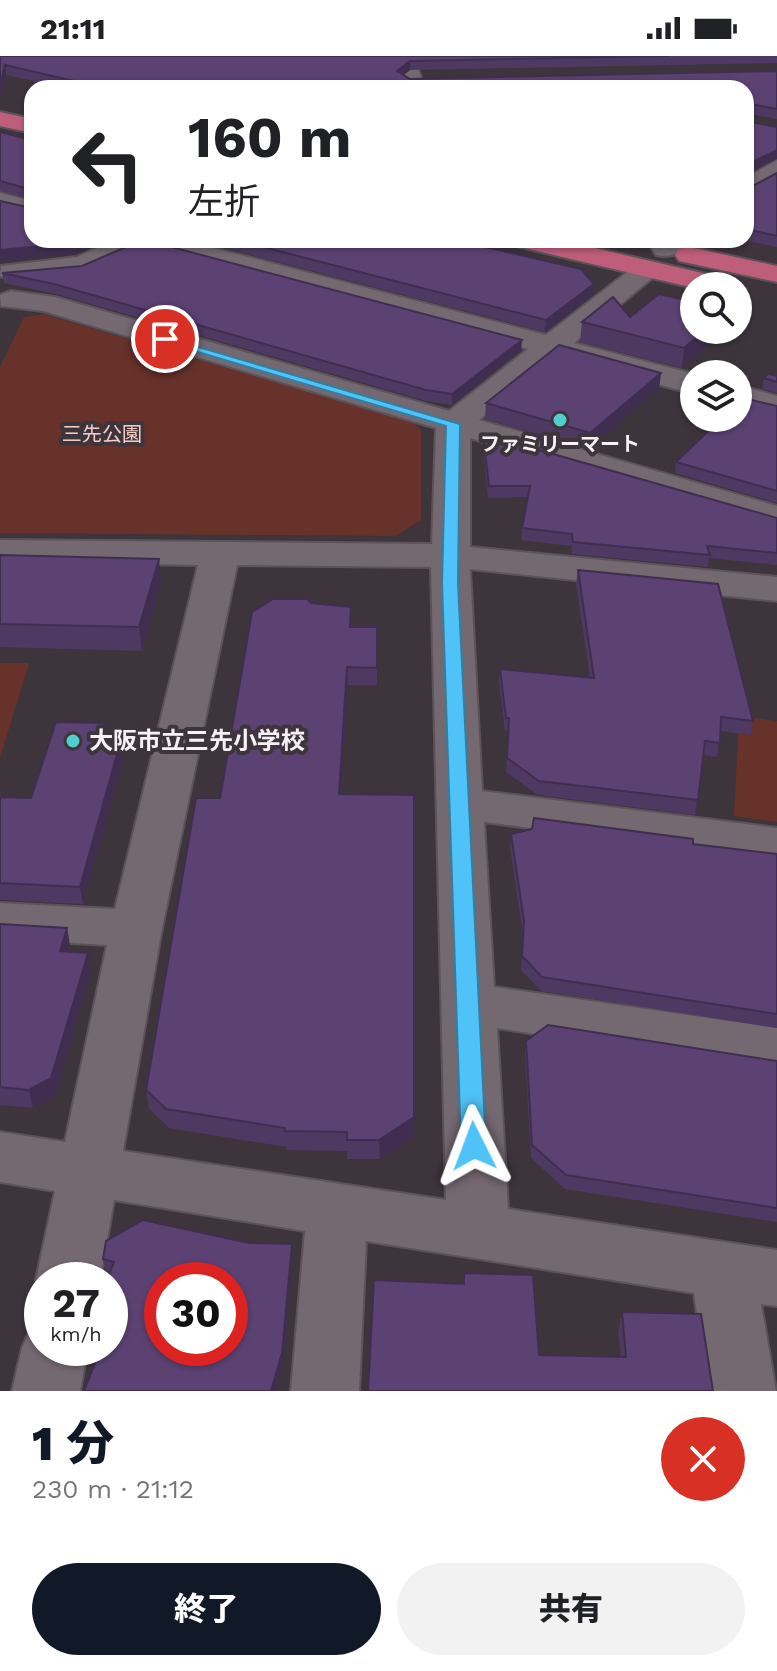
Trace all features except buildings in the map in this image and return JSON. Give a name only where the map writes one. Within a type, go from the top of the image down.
[{"type":"highway","points":[[0,100],[24,106]]},
{"type":"highway","points":[[0,119],[24,124]]},
{"type":"highway","points":[[611,248],[664,253],[777,274]]},
{"type":"highway","points":[[664,253],[697,272]]},
{"type":"highway","points":[[752,293],[777,299]]},
{"type":"street","points":[[403,56],[411,80]]},
{"type":"street","points":[[428,80],[439,78]]},
{"type":"street","points":[[754,162],[777,167],[754,194]]},
{"type":"street","points":[[6,299],[118,248]]},
{"type":"street","points":[[182,248],[680,380]]},
{"type":"street","points":[[453,424],[664,253]]},
{"type":"street","points":[[6,299],[45,303],[777,518]]},
{"type":"street","points":[[752,399],[777,406]]},
{"type":"street","points":[[453,424],[449,556],[478,1232]]},
{"type":"street","points":[[0,551],[449,556],[777,589]]},
{"type":"street","points":[[72,1262],[136,928],[220,554]]},
{"type":"street","points":[[458,803],[777,844]]},
{"type":"street","points":[[0,921],[136,928]]},
{"type":"street","points":[[466,1003],[777,1050]]},
{"type":"street","points":[[0,1157],[91,1168],[337,1211],[750,1274],[742,1391]]},
{"type":"street","points":[[325,1391],[337,1211]]},
{"type":"street","points":[[46,1391],[51,1366]]},
{"type":"green space","name":"三先公園","points":[[43,314],[411,421],[421,430],[421,520],[396,536],[0,533],[0,367],[24,317]]},
{"type":"green space","points":[[0,663],[29,663],[0,758]]},
{"type":"green space","points":[[739,716],[777,721],[777,822],[734,816]]},
{"type":"place","name":"ファミリーマート","points":[[560,420]]},
{"type":"place","name":"大阪市立三先小学校","points":[[73,741]]},
{"type":"route","points":[[165,339],[453,424],[449,556],[474,1146]]}]
